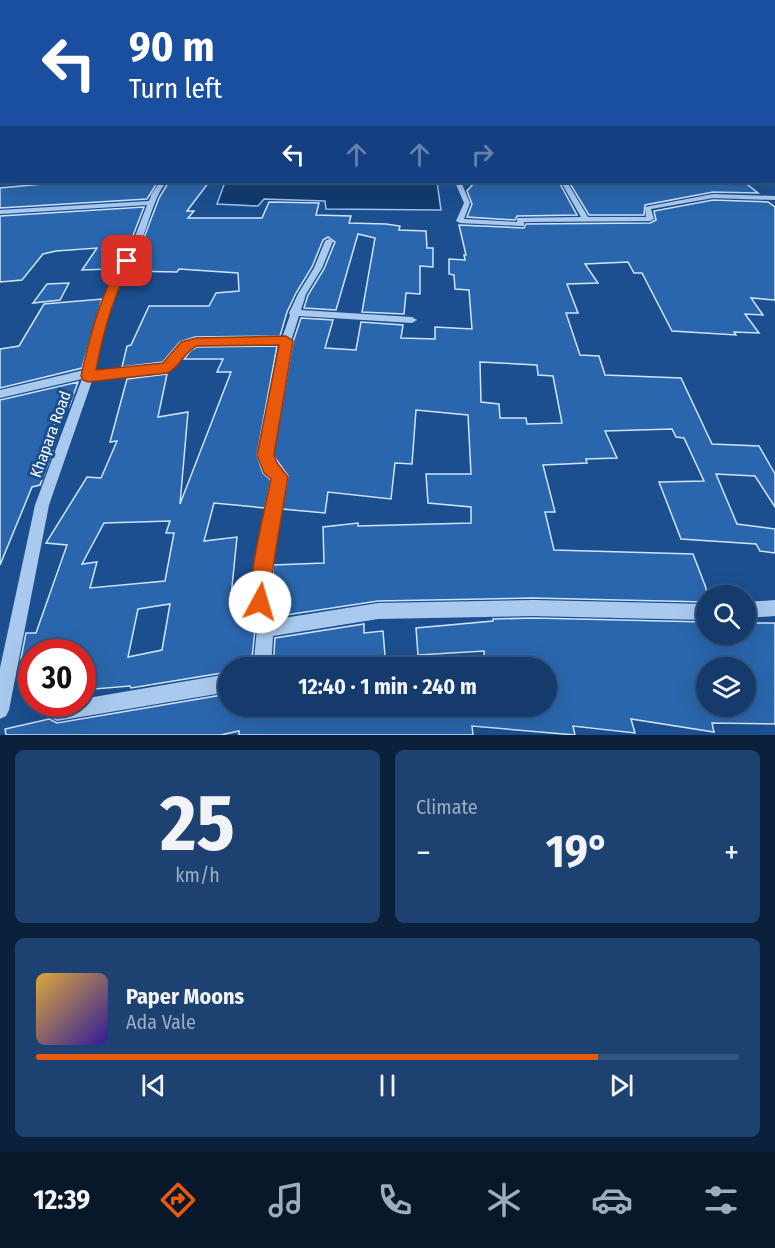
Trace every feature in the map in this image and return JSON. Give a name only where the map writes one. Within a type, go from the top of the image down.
[{"type":"street","name":"Khapara Road","points":[[0,710],[42,505],[88,375],[98,331],[108,301],[119,274],[135,247],[151,203],[162,183]]},
{"type":"street","points":[[458,183],[467,203],[460,221],[521,224],[520,220],[650,219],[647,208],[713,196],[775,198]]},
{"type":"street","points":[[565,183],[585,218]]},
{"type":"street","points":[[0,212],[151,203]]},
{"type":"street","points":[[263,657],[265,629],[260,602],[262,578],[280,477],[270,468],[266,455],[286,341],[294,313],[329,242]]},
{"type":"street","points":[[294,313],[411,320]]},
{"type":"street","points":[[0,394],[88,375],[167,368],[186,346],[196,342],[286,341]]},
{"type":"street","points":[[265,629],[378,611],[533,608],[696,612]]},
{"type":"street","points":[[756,609],[775,608]]},
{"type":"street","points":[[96,705],[218,685]]},
{"type":"water","points":[[225,183],[437,183],[441,210],[326,209],[325,201],[264,199],[258,206],[217,204]]},
{"type":"building","points":[[157,183],[147,199],[0,208],[0,188],[43,184]]},
{"type":"building","points":[[168,183],[208,183],[187,211],[194,211],[188,218],[262,218],[269,202],[319,203],[316,215],[351,216],[349,223],[386,224],[400,226],[399,230],[426,231],[427,248],[433,248],[433,267],[420,266],[420,294],[406,293],[404,314],[362,312],[375,238],[358,234],[336,310],[304,308],[308,295],[324,269],[335,242],[328,237],[323,240],[312,267],[296,293],[287,312],[280,336],[195,337],[180,342],[163,362],[122,367],[127,346],[131,345],[149,306],[209,306],[216,293],[239,291],[238,273],[179,269],[177,272],[127,271],[139,251],[159,198]]},
{"type":"building","points":[[474,183],[560,183],[577,215],[517,216],[515,220],[467,217],[472,204],[467,191]]},
{"type":"building","points":[[570,183],[745,183],[758,193],[713,192],[645,205],[644,215],[589,215]]},
{"type":"building","points":[[713,200],[768,202],[775,207],[775,300],[751,298],[763,315],[745,314],[759,333],[734,332],[736,335],[672,331],[642,273],[634,273],[628,262],[585,264],[598,283],[567,284],[578,313],[566,313],[580,355],[599,356],[605,375],[681,378],[712,444],[759,446],[775,474],[775,507],[755,476],[716,474],[737,524],[775,529],[775,553],[760,551],[756,544],[681,539],[659,482],[704,481],[684,438],[676,437],[672,429],[605,431],[617,458],[586,459],[587,463],[543,465],[555,512],[545,512],[554,550],[693,554],[705,585],[696,585],[696,602],[533,598],[378,601],[273,617],[273,565],[324,563],[323,527],[358,523],[358,526],[471,523],[471,507],[428,503],[426,474],[471,474],[468,415],[416,410],[412,464],[395,463],[391,499],[328,492],[325,513],[282,509],[288,476],[273,455],[293,342],[301,318],[333,320],[325,348],[356,350],[361,322],[403,325],[401,338],[435,339],[435,327],[472,329],[469,290],[455,289],[454,275],[449,274],[449,259],[465,260],[464,255],[466,255],[459,225],[524,228],[526,224],[650,223],[656,220],[654,211]],"holes":[[[480,362],[537,365],[538,375],[553,376],[562,423],[527,424],[526,418],[500,418],[499,404],[481,402]]]},
{"type":"building","points":[[144,207],[129,246],[114,271],[108,271],[110,269],[82,270],[97,248],[56,251],[43,254],[22,280],[0,282],[0,216]]},
{"type":"building","points":[[69,283],[60,300],[33,303],[47,284]]},
{"type":"building","points":[[102,299],[82,368],[0,388],[0,349],[19,346],[44,304]]},
{"type":"building","points":[[277,346],[257,455],[263,473],[271,480],[265,508],[214,503],[204,541],[237,537],[230,606],[250,603],[255,629],[252,657],[218,657],[218,674],[131,688],[130,686],[96,689],[96,639],[25,639],[26,633],[36,633],[67,545],[46,543],[87,477],[101,478],[117,441],[110,442],[127,379],[167,374],[158,417],[188,412],[180,504],[231,372],[217,372],[223,359],[184,359],[191,350],[197,347]],"holes":[[[170,521],[166,533],[174,533],[165,581],[90,588],[97,562],[82,564],[104,523]],[[170,604],[162,650],[128,657],[138,609]]]},
{"type":"building","points":[[78,382],[69,407],[59,409],[46,452],[53,451],[40,485],[32,487],[0,565],[0,400]]},
{"type":"building","points":[[533,618],[696,622],[696,645],[756,645],[756,623],[775,623],[775,724],[712,723],[714,732],[631,719],[635,733],[573,726],[575,735],[472,726],[473,735],[239,735],[239,731],[221,735],[6,735],[5,729],[49,719],[57,723],[218,696],[218,717],[557,717],[557,657],[484,657],[484,651],[418,655],[416,628],[493,621],[493,619]]},
{"type":"building","points":[[364,624],[364,633],[383,631],[385,657],[274,657],[275,638]]},
{"type":"route","points":[[127,261],[108,301],[92,352],[88,376],[167,368],[186,346],[196,342],[286,341],[266,455],[270,468],[280,477],[260,602]]}]
